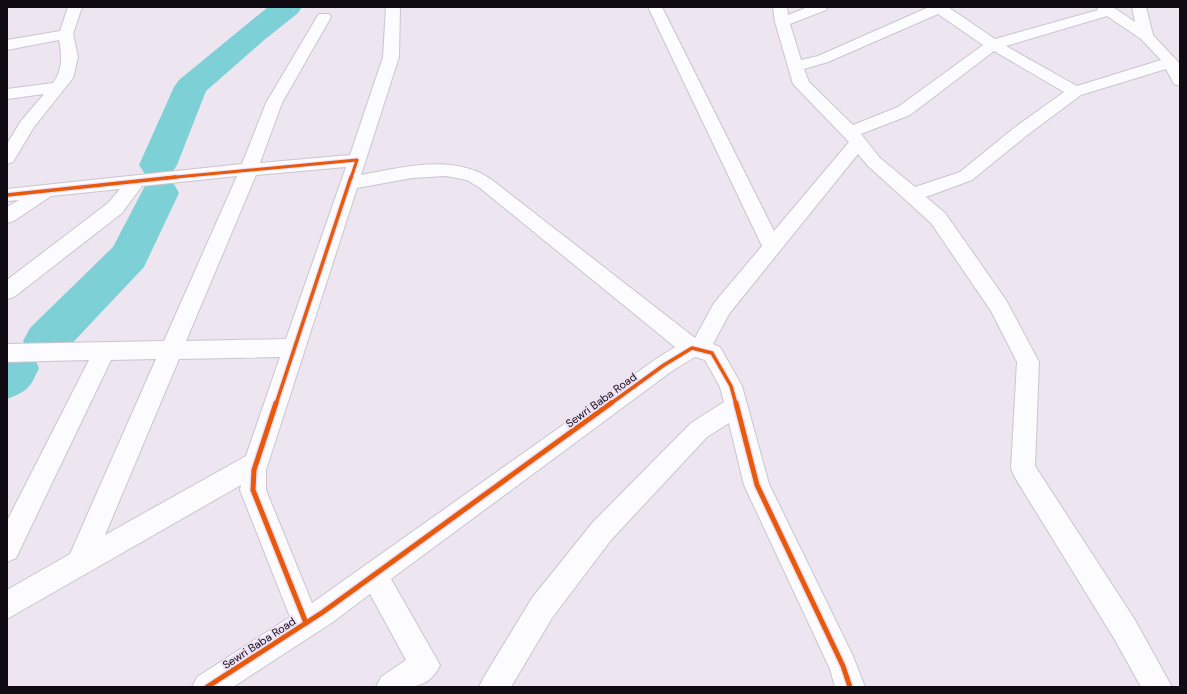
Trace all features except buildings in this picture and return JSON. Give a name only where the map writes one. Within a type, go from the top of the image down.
[{"type":"street","points":[[7,158],[27,125],[64,78],[70,57],[66,34],[75,7]]},
{"type":"street","points":[[306,623],[253,490],[257,462],[391,57],[393,7]]},
{"type":"street","points":[[655,7],[772,247]]},
{"type":"street","points":[[821,7],[781,15],[801,84],[854,137],[874,162],[938,218],[999,306],[1028,362],[1023,468],[1125,630],[1157,687]]},
{"type":"street","points":[[1139,7],[1146,36]]},
{"type":"street","points":[[795,67],[823,59],[938,8],[992,45],[1075,92]]},
{"type":"street","points":[[695,349],[721,309],[772,247],[854,137],[904,111],[992,45],[1106,9],[1146,36],[1171,62],[1180,81]]},
{"type":"street","points":[[80,563],[249,169],[274,103],[324,17]]},
{"type":"street","points":[[7,45],[66,34]]},
{"type":"street","points":[[912,195],[966,176],[1020,132],[1075,92],[1171,62]]},
{"type":"street","points":[[7,94],[58,87]]},
{"type":"street","points":[[7,129],[27,125]]},
{"type":"street","points":[[7,194],[48,191],[249,169],[357,160]]},
{"type":"street","points":[[350,183],[430,171],[451,171],[472,175],[486,184],[695,349],[712,353],[731,386],[757,485],[842,666],[850,687]]},
{"type":"street","points":[[7,291],[115,208],[136,181]]},
{"type":"street","points":[[7,216],[48,191]]},
{"type":"street","points":[[7,353],[295,348]]},
{"type":"street","name":"Sewri Baba Road","points":[[207,687],[306,623],[664,365],[695,349]]},
{"type":"street","points":[[7,549],[104,352]]},
{"type":"street","points":[[494,687],[542,608],[602,531],[699,430],[736,406]]},
{"type":"street","points":[[7,605],[257,462]]},
{"type":"street","points":[[374,575],[425,665],[391,687]]},
{"type":"waterway","points":[[158,165],[191,87],[252,34],[287,7]]},
{"type":"waterway","points":[[46,341],[129,256],[160,193]]},
{"type":"waterway","points":[[7,379],[16,368]]},
{"type":"cycle path","points":[[7,195],[208,173],[357,160],[254,470],[253,490],[306,623]]},
{"type":"cycle path","points":[[207,687],[323,612],[664,365],[692,348],[712,353],[731,386],[757,485],[843,666],[850,687]]}]
